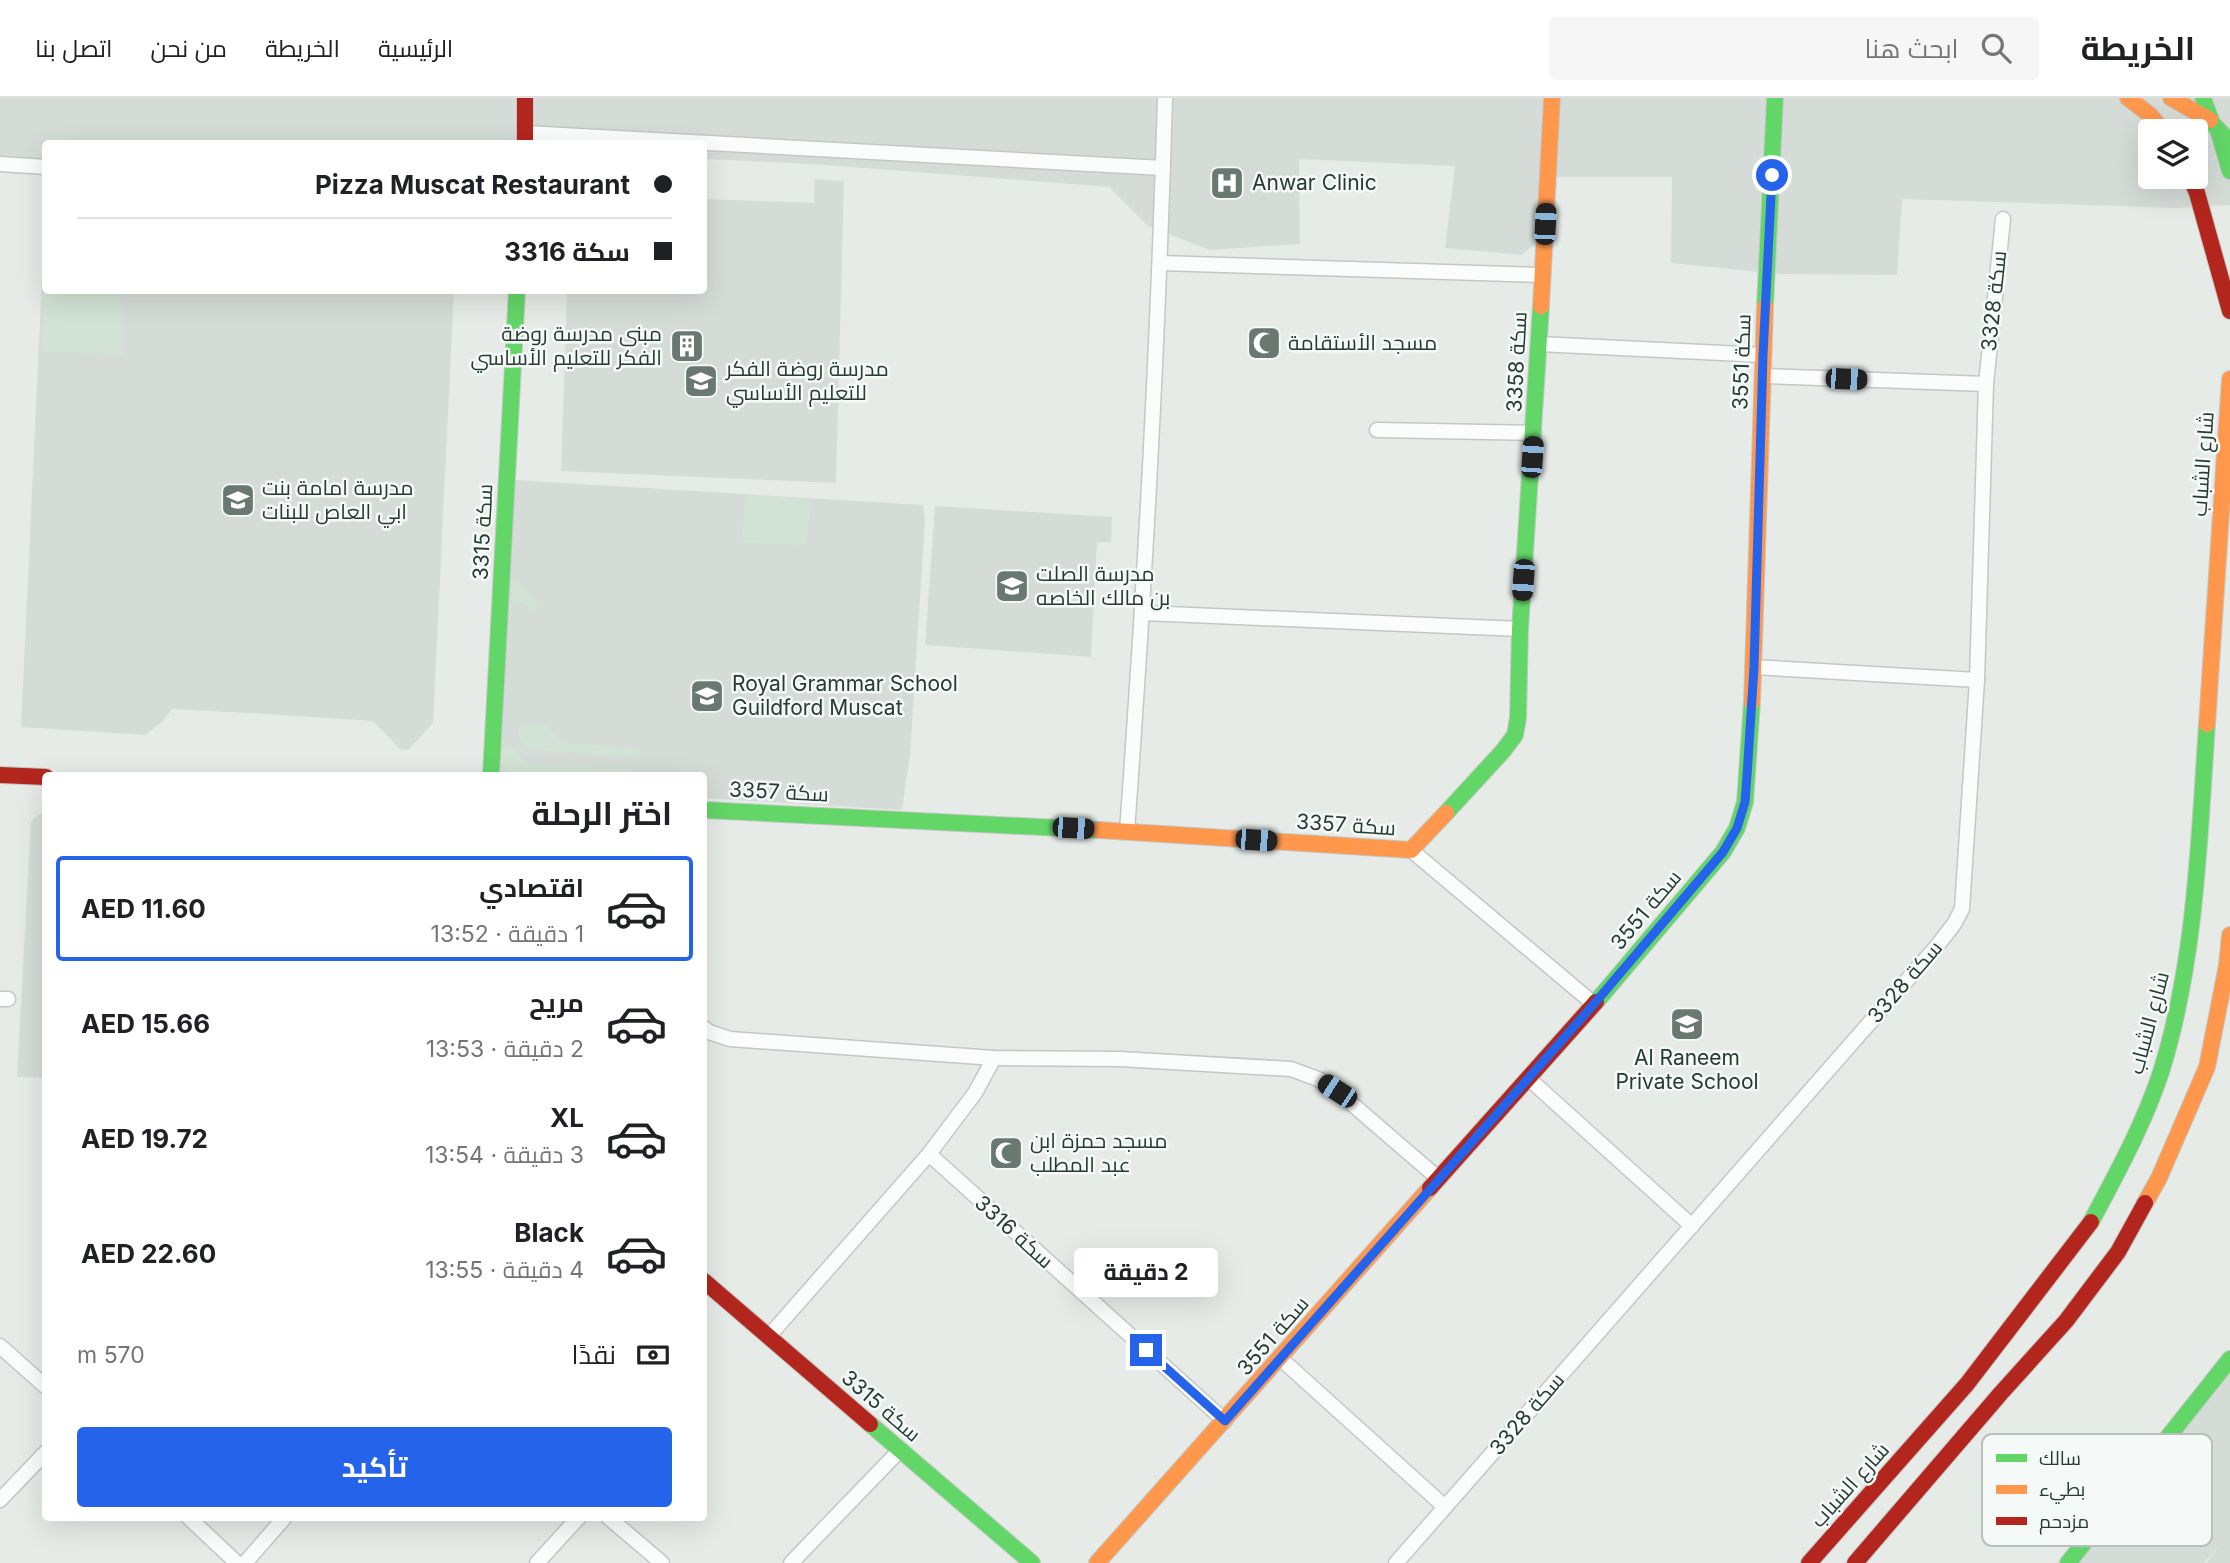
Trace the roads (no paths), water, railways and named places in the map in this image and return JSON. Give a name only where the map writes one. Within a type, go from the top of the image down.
[{"type":"street","points":[[525,98],[525,138],[566,140]]},
{"type":"street","points":[[1127,831],[1143,613],[1165,98]]},
{"type":"street","name":"سكة 3358","points":[[1411,850],[1515,735],[1552,98]]},
{"type":"street","name":"سكة 3551","points":[[1097,1563],[1594,1004],[1723,852],[1737,828],[1745,802],[1754,667],[1763,355],[1775,98]]},
{"type":"street","points":[[2128,98],[2153,119]]},
{"type":"street","points":[[2171,98],[2220,132]]},
{"type":"street","points":[[2203,98],[2220,132],[2230,171]]},
{"type":"street","points":[[707,147],[1163,169]]},
{"type":"street","points":[[0,164],[42,167]]},
{"type":"street","points":[[2195,189],[2230,311]]},
{"type":"street","name":"سكة 3328","points":[[1396,1563],[1954,924],[1962,909],[1977,680],[1986,384],[2003,219]]},
{"type":"street","points":[[1160,263],[1542,275]]},
{"type":"street","name":"سكة 3315","points":[[491,772],[517,294]]},
{"type":"street","points":[[1539,344],[1763,355]]},
{"type":"street","points":[[1763,376],[1986,384]]},
{"type":"street","name":"شارع الشباب","points":[[1808,1563],[1967,1384],[2089,1226],[2130,1150],[2160,1074],[2186,968],[2200,831],[2230,379]]},
{"type":"street","points":[[1377,430],[1534,433]]},
{"type":"street","points":[[1143,613],[1520,629]]},
{"type":"street","points":[[1754,667],[1977,680]]},
{"type":"street","points":[[0,775],[42,777]]},
{"type":"street","name":"سكة 3357","points":[[707,810],[1127,831],[1411,850],[1594,1004]]},
{"type":"street","points":[[1855,1563],[2066,1321],[2118,1252],[2160,1178],[2207,1067],[2229,961],[2230,935]]},
{"type":"street","points":[[707,1030],[730,1039],[994,1058],[1120,1059],[1291,1069],[1318,1079],[1337,1091],[1439,1179]]},
{"type":"street","points":[[769,1336],[929,1154],[975,1093],[994,1058]]},
{"type":"street","points":[[1528,1078],[1692,1226]]},
{"type":"street","name":"سكة 3316","points":[[929,1154],[1225,1421]]},
{"type":"street","name":"سكة 3315","points":[[707,1284],[1032,1563]]},
{"type":"street","points":[[0,1346],[42,1383]]},
{"type":"street","points":[[1280,1358],[1445,1507]]},
{"type":"street","points":[[2170,1434],[2230,1359]]},
{"type":"street","points":[[791,1563],[900,1450]]},
{"type":"street","points":[[0,1500],[42,1456]]},
{"type":"street","points":[[192,1521],[237,1563]]},
{"type":"street","points":[[245,1563],[282,1521]]},
{"type":"street","points":[[537,1563],[575,1521]]},
{"type":"street","points":[[613,1521],[662,1563]]},
{"type":"street","points":[[2068,1563],[2082,1546]]},
{"type":"place","name":"Anwar Clinic","points":[[1227,183]]},
{"type":"place","name":"مسجد الأستقامة","points":[[1264,343]]},
{"type":"place","name":"مبنى مدرسة روضة الفكر للتعليم الأساسي","points":[[687,346]]},
{"type":"place","name":"مدرسة روضة الفكر للتعليم الأساسي","points":[[701,381]]},
{"type":"place","name":"مدرسة امامة بنت ابي العاص للبنات","points":[[238,500]]},
{"type":"place","name":"مدرسة الصلت بن مالك الخاصه","points":[[1012,586]]},
{"type":"place","name":"Royal Grammar School Guildford Muscat","points":[[707,696]]},
{"type":"place","name":"Al Raneem Private School","points":[[1687,1024]]},
{"type":"place","name":"مسجد حمزة ابن عبد المطلب","points":[[1006,1153]]}]
